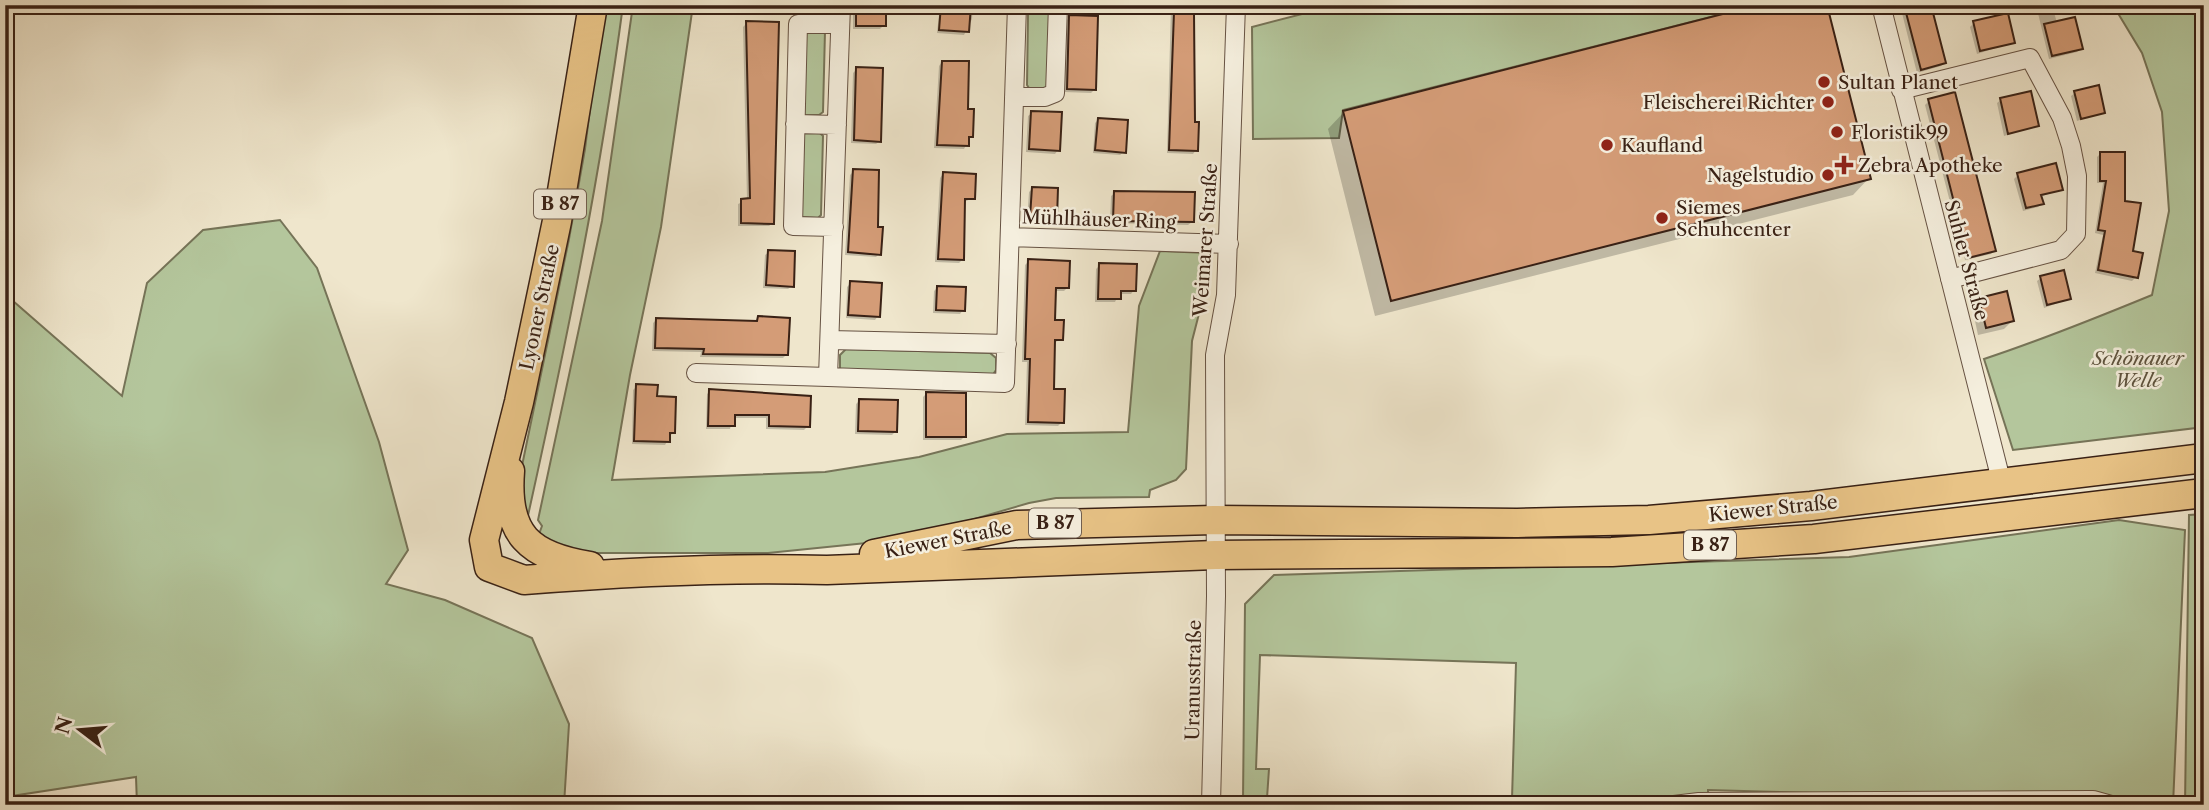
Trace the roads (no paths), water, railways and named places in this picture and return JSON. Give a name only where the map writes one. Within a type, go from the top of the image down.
[{"type":"main road","name":"Lyoner Straße","points":[[593,5],[557,221],[519,402],[484,540],[489,567],[524,580],[626,572]]},
{"type":"main road","name":"Lyoner Straße","points":[[519,402],[509,503],[520,534],[530,546],[559,561],[626,572]]},
{"type":"main road","name":"Kiewer Straße","points":[[767,568],[891,552],[1017,525],[1214,520],[1517,523],[1649,520],[2003,484],[2204,458]]},
{"type":"main road","name":"Kiewer Straße","points":[[626,572],[767,568],[827,570],[1215,555],[1612,552],[1814,539],[2204,493]]},
{"type":"street","points":[[828,377],[841,5]]},
{"type":"street","name":"Mühlhäuser Ring","points":[[696,373],[1005,383],[1017,5]]},
{"type":"street","points":[[1014,97],[1045,97],[1055,93],[1058,5]]},
{"type":"street","name":"Weimarer Straße","points":[[1214,520],[1215,355],[1226,295],[1236,5]]},
{"type":"street","name":"Suhler Straße","points":[[1881,5],[2003,484]]},
{"type":"street","points":[[834,227],[793,226],[795,124],[798,24],[840,24]]},
{"type":"street","points":[[1901,90],[2030,58],[2062,118],[2071,146],[2077,176],[2076,234],[2061,250],[1950,279]]},
{"type":"street","points":[[795,124],[837,125]]},
{"type":"street","name":"Mühlhäuser Ring","points":[[1010,237],[1229,244]]},
{"type":"street","points":[[830,340],[1007,344]]},
{"type":"street","points":[[1214,520],[1215,555]]},
{"type":"street","name":"Uranusstraße","points":[[1210,805],[1215,555]]},
{"type":"street","points":[[1674,805],[1699,802],[2093,800],[2111,805]]},
{"type":"water","points":[[1530,5],[1625,5],[1578,14],[1554,12]]},
{"type":"place","name":"Sultan Planet","points":[[1824,82]]},
{"type":"place","name":"Fleischerei Richter","points":[[1828,102]]},
{"type":"place","name":"Floristik99","points":[[1837,132]]},
{"type":"place","name":"Kaufland","points":[[1607,145]]},
{"type":"place","name":"Zebra Apotheke","points":[[1844,165]]},
{"type":"place","name":"Nagelstudio","points":[[1828,175]]},
{"type":"place","name":"Siemes Schuhcenter","points":[[1662,218]]},
{"type":"park label","name":"Schönauer Welle","points":[[2138,369]]}]
